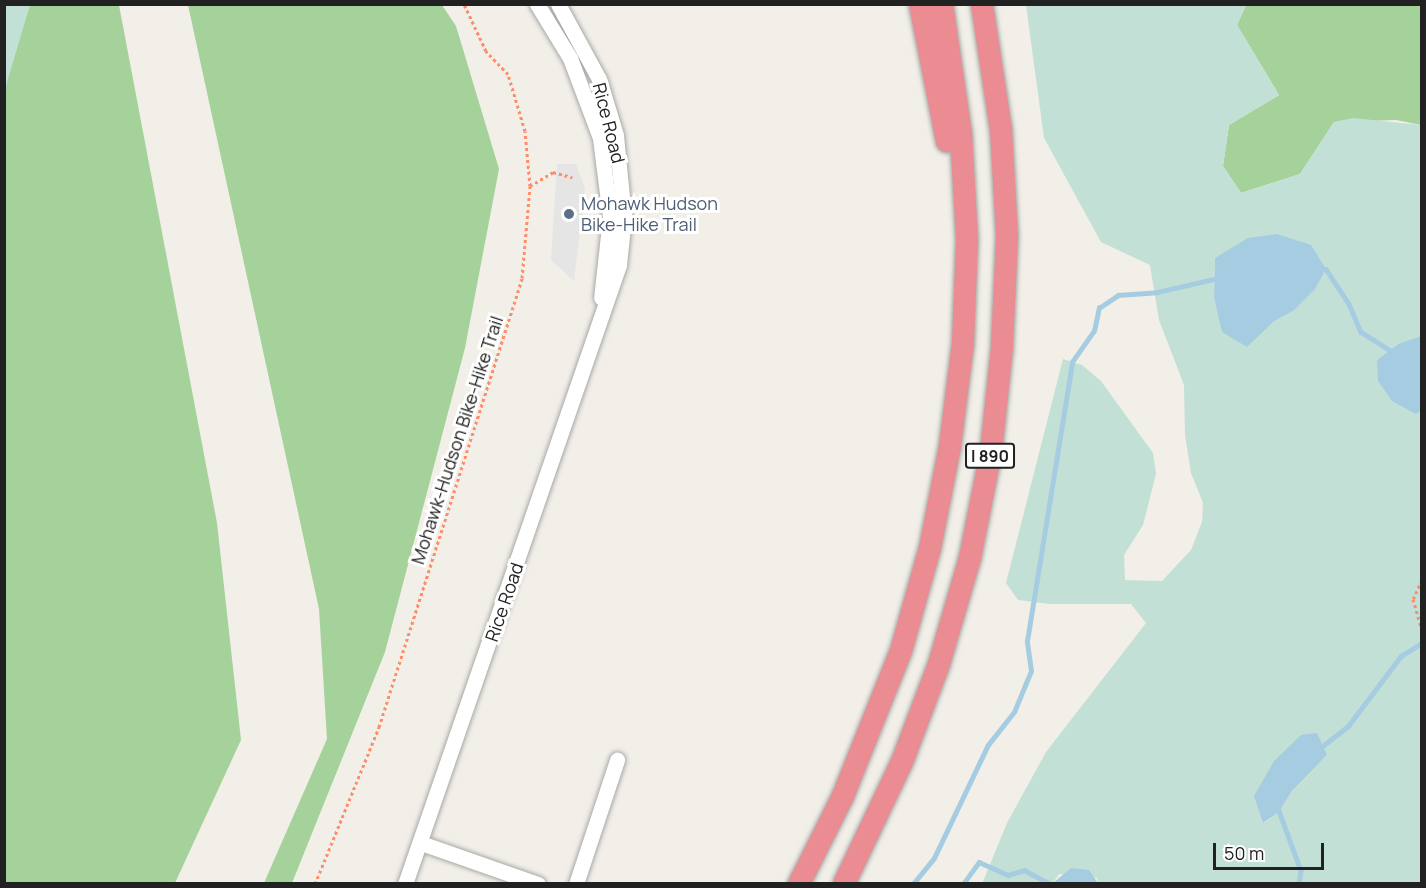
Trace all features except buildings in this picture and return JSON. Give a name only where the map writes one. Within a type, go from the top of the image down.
[{"type":"highway","name":"I 890","points":[[799,884],[865,747],[917,602],[944,487],[963,343],[965,188],[942,4]]},
{"type":"highway","name":"I 890","points":[[844,884],[902,762],[939,664],[970,558],[989,462],[1002,346],[1007,236],[1001,130],[982,4]]},
{"type":"highway","points":[[922,12],[933,55],[951,171],[963,343]]},
{"type":"street","name":"Rice Road","points":[[537,4],[582,85],[606,166],[610,217],[598,319]]},
{"type":"street","name":"Rice Road","points":[[405,884],[421,843],[598,319],[614,282],[623,240],[621,163],[599,79],[558,4]]},
{"type":"street","points":[[576,884],[617,760]]},
{"type":"street","points":[[421,843],[538,884]]},
{"type":"path","name":"Mohawk-Hudson Bike-Hike Trail","points":[[315,884],[379,727],[522,278],[530,186],[525,131],[508,74],[486,51],[464,4]]},
{"type":"path","points":[[530,186],[553,172],[572,177]]},
{"type":"path","points":[[1422,580],[1413,599],[1422,631]]},
{"type":"green space","points":[[5,5],[119,5],[217,523],[241,740],[175,883],[5,884]]},
{"type":"green space","points":[[188,5],[442,5],[456,26],[499,169],[465,348],[385,652],[292,883],[264,883],[327,739],[319,609]]},
{"type":"green space","points":[[1246,5],[1421,5],[1421,125],[1396,120],[1334,122],[1300,174],[1241,193],[1223,166],[1229,125],[1279,95],[1237,25]]},
{"type":"shaded area","points":[[4,5],[30,5],[5,89]]},
{"type":"shaded area","points":[[1026,5],[1246,5],[1237,25],[1279,95],[1229,125],[1223,166],[1241,193],[1300,174],[1334,122],[1353,118],[1421,125],[1421,336],[1398,344],[1377,360],[1416,414],[1421,411],[1421,883],[1098,884],[1097,878],[1059,874],[1053,883],[982,884],[1007,823],[1046,752],[1146,623],[1131,604],[1049,604],[1018,600],[1006,583],[1063,359],[1082,365],[1101,381],[1153,453],[1156,474],[1143,525],[1124,555],[1125,580],[1162,581],[1191,550],[1202,522],[1203,503],[1191,473],[1185,435],[1184,385],[1159,320],[1150,265],[1101,242],[1044,138]],"holes":[[[1215,258],[1293,311],[1273,322],[1214,297]],[[1301,735],[1327,755],[1292,791],[1279,812],[1264,823]]]},
{"type":"shaded area","name":"Mohawk Hudson Bike-Hike Trail","points":[[557,164],[576,164],[585,188],[574,281],[551,260]]},
{"type":"shaded area","points":[[1277,234],[1311,245],[1326,269],[1315,289],[1293,311],[1273,322],[1247,347],[1222,332],[1214,297],[1215,258],[1248,238]]},
{"type":"shaded area","points":[[1421,336],[1421,411],[1416,414],[1392,401],[1378,381],[1377,360],[1398,344]]},
{"type":"shaded area","points":[[1317,733],[1327,755],[1292,791],[1279,812],[1263,823],[1254,796],[1274,761],[1301,735]]},
{"type":"shaded area","points":[[1071,868],[1089,870],[1098,883],[1053,883]]},
{"type":"waterway","points":[[1322,269],[1326,269],[1349,304],[1361,332],[1393,352]]},
{"type":"waterway","points":[[913,884],[934,858],[988,745],[1014,712],[1031,671],[1027,641],[1072,362],[1094,331],[1099,308],[1118,295],[1157,292],[1218,278]]},
{"type":"waterway","points":[[1320,748],[1348,726],[1401,656],[1422,643]]},
{"type":"waterway","points":[[1278,808],[1301,871],[1299,884]]},
{"type":"waterway","points":[[963,884],[979,862],[1008,875],[1024,870],[1050,884]]},
{"type":"place","name":"Mohawk Hudson Bike-Hike Trail","points":[[569,214]]}]
